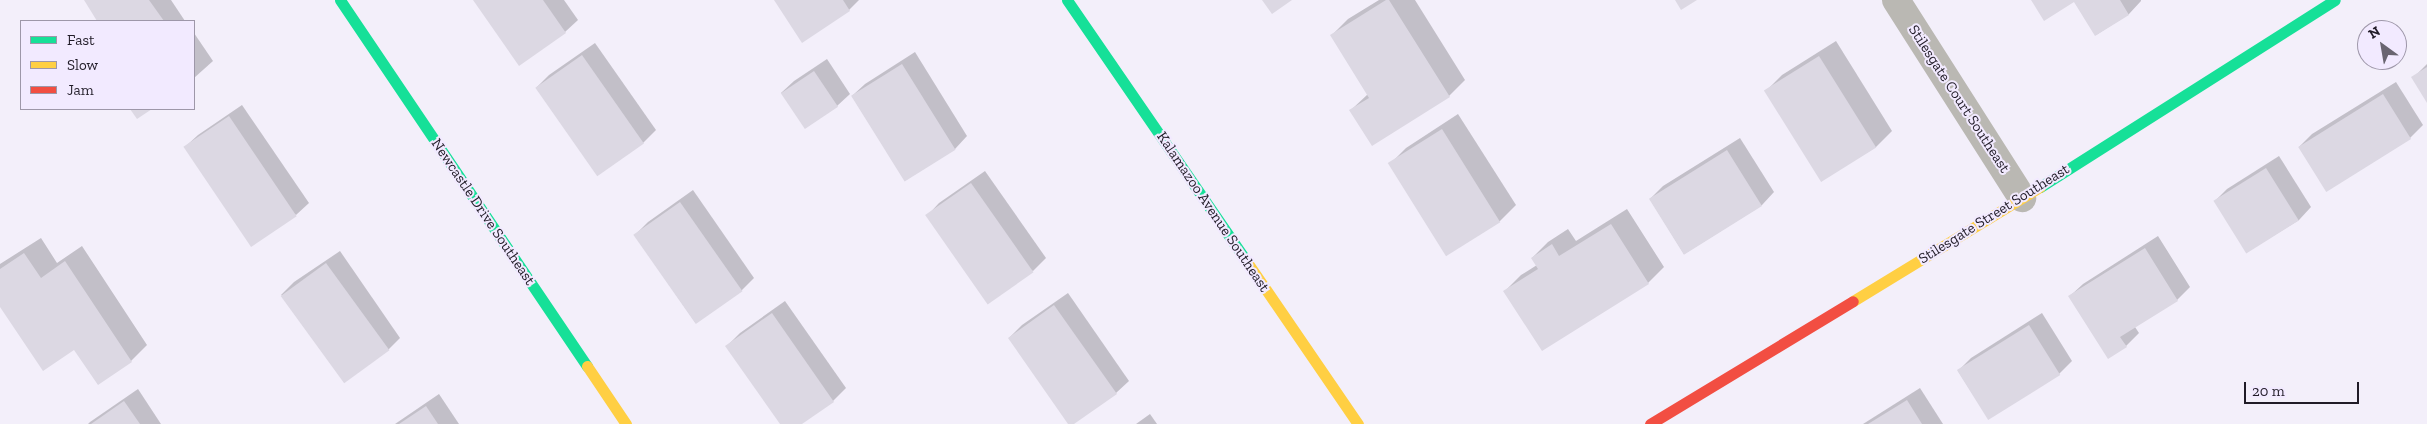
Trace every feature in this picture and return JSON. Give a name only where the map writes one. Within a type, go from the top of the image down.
[{"type":"street","name":"Newcastle Drive Southeast","points":[[340,0],[626,424]]},
{"type":"street","name":"Kalamazoo Avenue Southeast","points":[[1067,0],[1358,424]]},
{"type":"street","name":"Stilesgate Court Southeast","points":[[1896,0],[2022,198]]},
{"type":"street","name":"Stilesgate Street Southeast","points":[[1650,424],[2022,198],[2336,0]]},
{"type":"building","points":[[84,0],[149,0],[163,20],[96,20]]},
{"type":"building","points":[[473,0],[543,0],[566,33],[519,66]]},
{"type":"building","points":[[774,0],[843,0],[850,11],[802,43]]},
{"type":"building","points":[[1262,0],[1292,0],[1272,14]]},
{"type":"building","points":[[1386,0],[1389,0],[1450,97],[1372,146],[1349,110],[1369,98],[1330,35]]},
{"type":"building","points":[[1675,0],[1697,0],[1681,10]]},
{"type":"building","points":[[2031,0],[2120,0],[2129,15],[2095,36],[2074,2],[2044,21]]},
{"type":"building","points":[[582,55],[644,143],[597,176],[535,88]]},
{"type":"building","points":[[1819,56],[1876,148],[1821,182],[1764,90]]},
{"type":"building","points":[[902,64],[956,150],[905,181],[851,96]]},
{"type":"building","points":[[2427,67],[2427,103],[2411,77]]},
{"type":"building","points":[[814,71],[838,107],[805,129],[781,93]]},
{"type":"building","points":[[2383,94],[2411,139],[2326,192],[2298,147]]},
{"type":"building","points":[[131,110],[150,110],[137,119]]},
{"type":"building","points":[[229,116],[297,216],[251,247],[183,147]]},
{"type":"building","points":[[1442,129],[1500,222],[1446,256],[1388,163]]},
{"type":"building","points":[[1727,150],[1762,206],[1684,255],[1649,199]]},
{"type":"building","points":[[2266,168],[2299,221],[2246,253],[2213,201]]},
{"type":"building","points":[[971,183],[1034,272],[988,304],[925,215]]},
{"type":"building","points":[[680,202],[743,291],[696,324],[633,235]]},
{"type":"building","points":[[1611,224],[1649,284],[1542,351],[1503,291],[1538,269],[1531,258],[1552,244],[1559,256]]},
{"type":"building","points":[[2145,248],[2178,301],[2120,337],[2127,347],[2108,359],[2068,296]]},
{"type":"building","points":[[24,253],[41,278],[65,261],[132,362],[98,385],[74,350],[43,371],[0,307],[0,269]]},
{"type":"building","points":[[326,263],[389,350],[344,383],[281,296]]},
{"type":"building","points":[[1054,305],[1117,394],[1074,424],[1068,424],[1008,338]]},
{"type":"building","points":[[772,313],[834,402],[802,424],[780,424],[725,346]]},
{"type":"building","points":[[2029,325],[2060,375],[1988,420],[1957,370]]},
{"type":"building","points":[[1907,400],[1922,424],[1868,424]]},
{"type":"building","points":[[124,401],[140,424],[91,424]]},
{"type":"building","points":[[426,406],[438,424],[399,424]]},
{"type":"traffic: fast","points":[[340,0],[587,366]]},
{"type":"traffic: fast","points":[[1067,0],[1245,259]]},
{"type":"traffic: fast","points":[[2040,187],[2335,0]]},
{"type":"traffic: slow","points":[[1853,301],[2040,187]]},
{"type":"traffic: slow","points":[[1245,259],[1358,424]]},
{"type":"traffic: slow","points":[[587,366],[626,424]]},
{"type":"traffic: jam","points":[[1650,424],[1853,301]]}]
